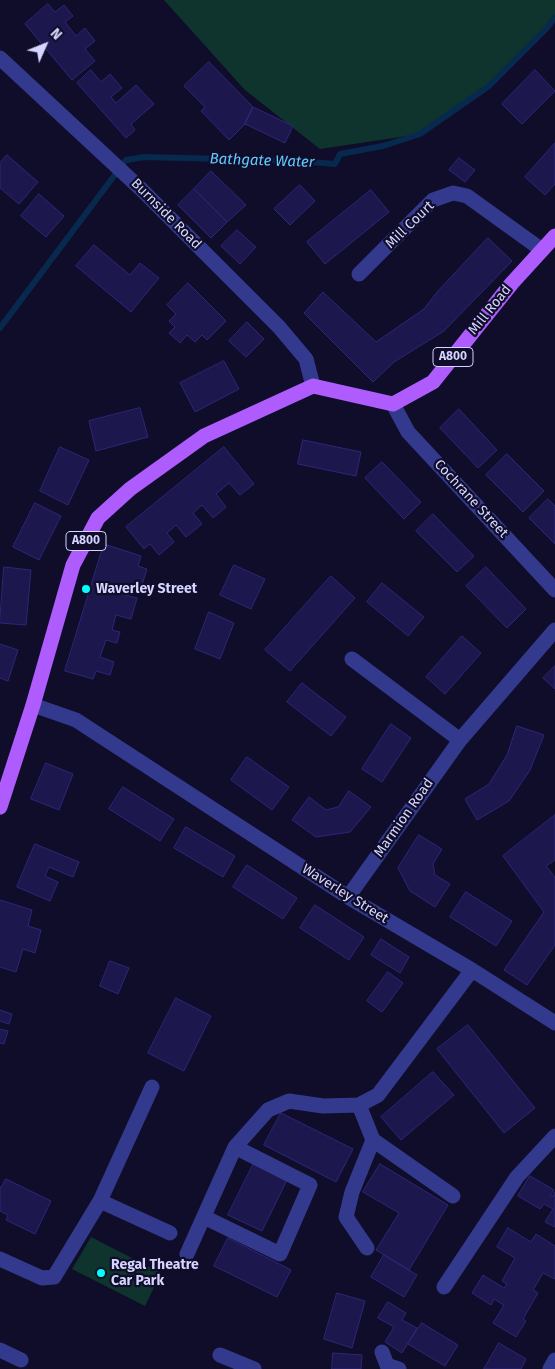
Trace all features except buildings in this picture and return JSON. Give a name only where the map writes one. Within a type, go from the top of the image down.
[{"type":"main road","name":"Mill Road","points":[[392,404],[432,382],[512,283],[555,236]]},
{"type":"main road","points":[[313,386],[392,404]]},
{"type":"main road","name":"A800","points":[[0,807],[33,705],[73,565],[98,518],[130,490],[204,436],[313,386]]},
{"type":"street","name":"Burnside Road","points":[[0,58],[142,190],[279,327],[306,359],[313,386]]},
{"type":"street","name":"Mill Court","points":[[359,274],[433,200],[453,193],[467,196],[542,250]]},
{"type":"street","name":"Cochrane Street","points":[[392,404],[408,432],[555,590]]},
{"type":"street","name":"Marmion Road","points":[[348,897],[460,740],[555,630]]},
{"type":"street","points":[[352,659],[460,740]]},
{"type":"street","name":"Waverley Street","points":[[33,705],[76,720],[348,897],[472,970],[555,1023]]},
{"type":"street","points":[[187,1254],[235,1148],[268,1110],[290,1101],[323,1106],[359,1105],[378,1095],[472,970]]},
{"type":"street","points":[[0,1259],[42,1278],[54,1278],[100,1200],[152,1087]]},
{"type":"street","points":[[359,1105],[373,1140],[453,1196]]},
{"type":"street","points":[[444,1287],[517,1177],[555,1136]]},
{"type":"street","points":[[367,1248],[346,1218],[352,1192],[373,1140]]},
{"type":"street","points":[[204,1217],[280,1254],[310,1186],[235,1148]]},
{"type":"street","points":[[100,1200],[170,1233]]},
{"type":"street","points":[[0,1350],[21,1360]]},
{"type":"street","points":[[382,1352],[387,1365],[399,1369]]},
{"type":"street","points":[[220,1355],[254,1369]]},
{"type":"street","points":[[550,1369],[555,1360]]},
{"type":"green space","points":[[164,0],[555,0],[555,17],[547,28],[489,86],[420,134],[320,149],[245,90]]},
{"type":"green space","points":[[91,1237],[161,1273],[145,1306],[72,1269]]},
{"type":"waterway","name":"Bathgate Water","points":[[0,328],[126,160],[145,157],[299,161],[335,164],[340,154],[383,146],[420,134],[489,86],[547,28],[555,17]]},
{"type":"place","name":"Waverley Street","points":[[86,589]]},
{"type":"place","name":"Regal Theatre Car Park","points":[[101,1273]]}]
